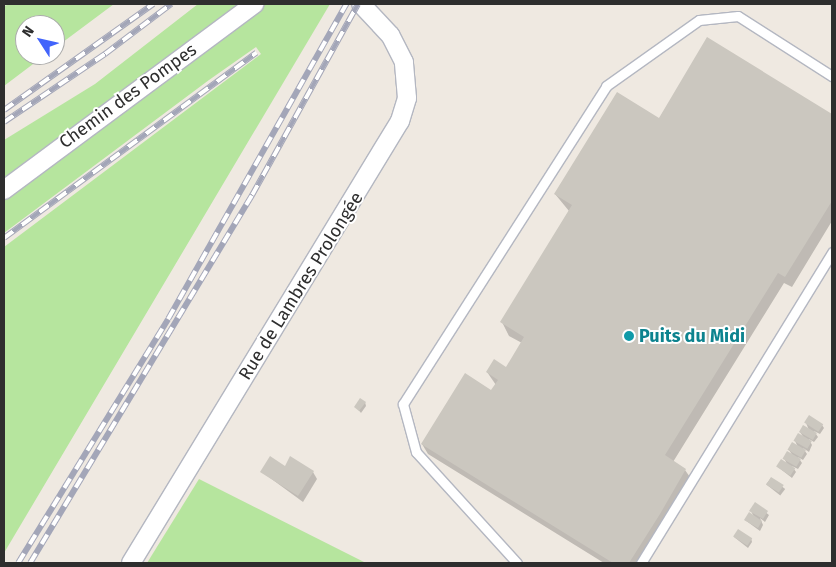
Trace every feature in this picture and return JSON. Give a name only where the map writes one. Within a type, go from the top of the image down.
[{"type":"street","name":"Chemin des Pompes","points":[[4,190],[87,125],[254,4]]},
{"type":"street","name":"Rue de Lambres Prolongée","points":[[130,563],[400,121],[407,98],[404,62],[390,35],[366,9]]},
{"type":"lane","points":[[517,563],[416,452],[403,404],[606,86],[699,20],[738,16],[832,76]]},
{"type":"lane","points":[[641,563],[832,252]]},
{"type":"green space","points":[[11,4],[114,4],[65,41],[65,15],[15,15],[15,65],[32,65],[4,86],[4,6]]},
{"type":"green space","points":[[198,4],[330,4],[4,553],[4,247],[261,54],[256,47],[4,233],[4,140],[95,84]]},
{"type":"green space","points":[[199,479],[366,563],[147,563]]},
{"type":"building","points":[[707,37],[832,114],[832,201],[785,277],[778,273],[665,455],[686,469],[660,514],[629,563],[613,563],[421,444],[465,373],[491,390],[498,380],[486,372],[494,359],[506,367],[524,337],[500,322],[572,205],[554,194],[617,92],[659,118]]},
{"type":"building","points":[[360,398],[366,402],[359,411],[354,407]]},
{"type":"building","points":[[809,415],[823,424],[818,432],[804,423]]},
{"type":"building","points":[[803,425],[817,433],[813,440],[799,432]]},
{"type":"building","points":[[798,433],[812,441],[807,449],[794,441]]},
{"type":"building","points":[[792,442],[806,450],[801,458],[788,450]]},
{"type":"building","points":[[787,451],[801,459],[796,467],[782,459]]},
{"type":"building","points":[[270,456],[285,466],[290,456],[314,471],[298,496],[260,472]]},
{"type":"building","points":[[781,459],[795,468],[790,476],[776,467]]},
{"type":"building","points":[[771,477],[784,485],[779,493],[766,485]]},
{"type":"building","points":[[755,502],[768,511],[763,519],[749,511]]},
{"type":"building","points":[[749,512],[762,521],[758,528],[744,520]]},
{"type":"building","points":[[738,529],[752,538],[747,546],[733,537]]},
{"type":"railway","points":[[4,110],[153,4]]},
{"type":"railway","points":[[4,122],[105,54],[171,4]]},
{"type":"railway","points":[[18,563],[168,319],[346,4]]},
{"type":"railway","points":[[30,563],[252,195],[358,4]]},
{"type":"railway","points":[[4,238],[256,53]]},
{"type":"place","name":"Puits du Midi","points":[[629,336]]}]
